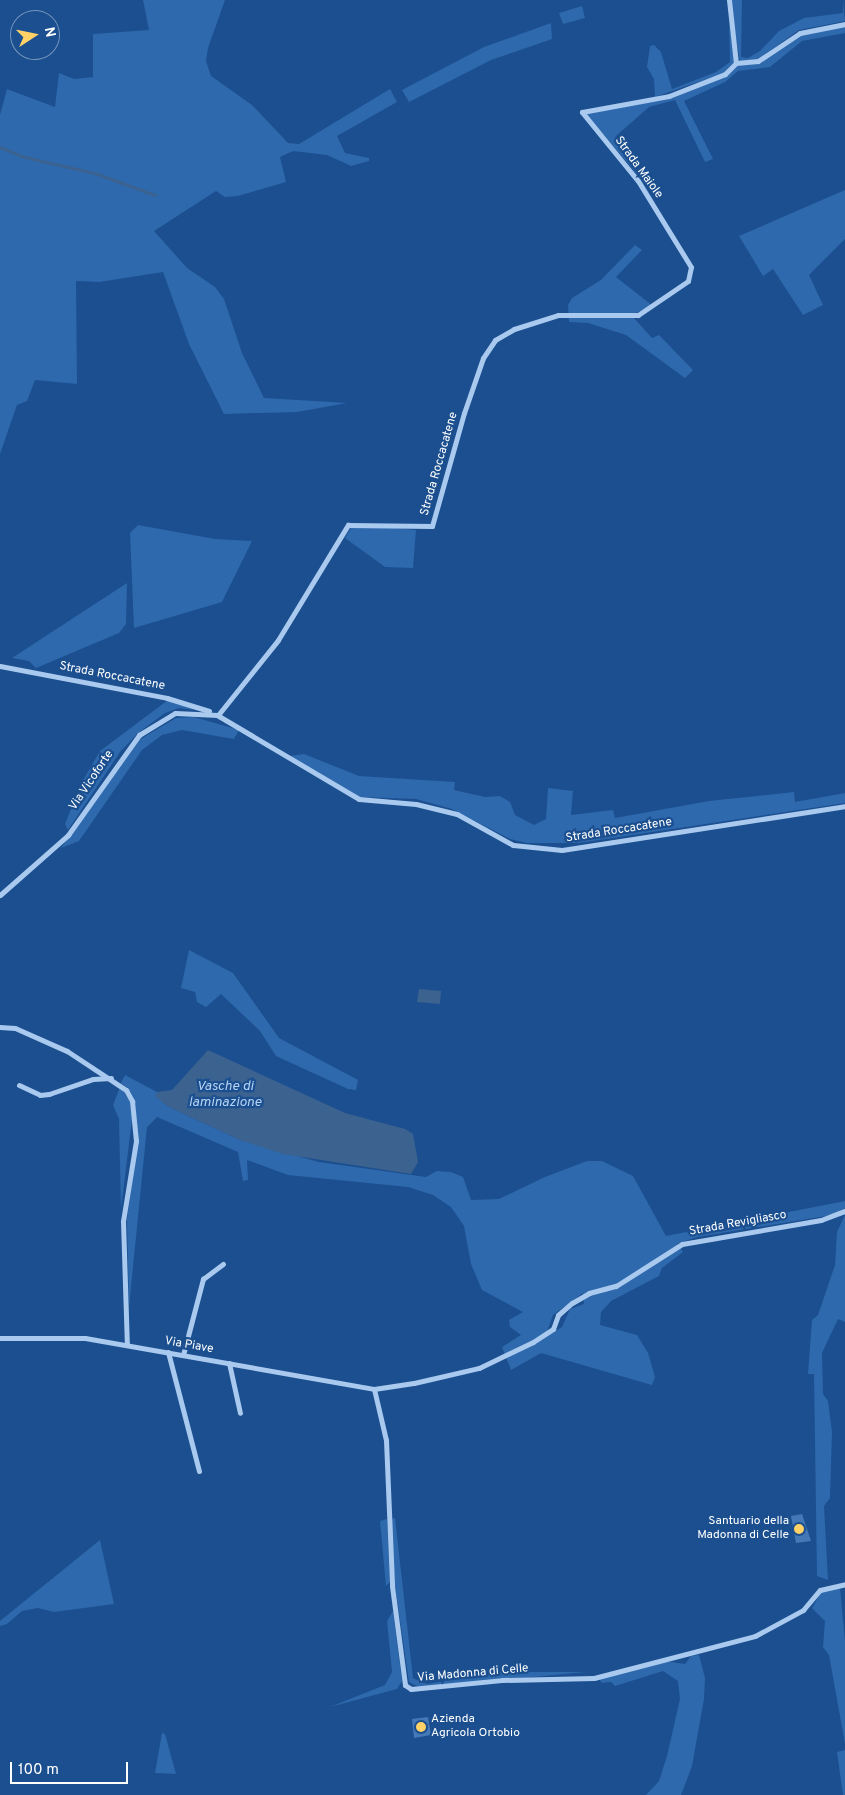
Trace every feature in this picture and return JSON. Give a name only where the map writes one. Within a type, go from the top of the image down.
[{"type":"street","points":[[728,0],[736,63]]},
{"type":"street","name":"Strada Maiole","points":[[583,314],[638,316],[656,306],[692,274],[638,181],[582,112],[669,96],[725,74],[736,63],[758,61],[800,32],[845,24]]},
{"type":"street","name":"Strada Roccacatene","points":[[218,715],[278,640],[348,524],[432,526],[459,428],[492,344],[507,333],[532,323],[558,315],[583,314]]},
{"type":"street","name":"Strada Roccacatene","points":[[0,666],[167,698],[218,715],[359,799],[416,804],[457,814],[513,844],[562,850],[845,806]]},
{"type":"street","name":"Via Vicoforte","points":[[0,895],[68,835],[139,735],[175,712],[218,715]]},
{"type":"street","points":[[0,1027],[15,1028],[67,1051],[111,1078],[126,1090],[135,1118],[136,1142],[122,1221],[127,1346]]},
{"type":"street","points":[[19,1085],[40,1095],[49,1094],[92,1079],[111,1078]]},
{"type":"street","name":"Strada Revigliasco","points":[[374,1389],[470,1370],[526,1346],[553,1329],[558,1315],[572,1303],[589,1293],[616,1286],[682,1244],[821,1220],[845,1211]]},
{"type":"street","points":[[183,1355],[203,1279],[223,1264]]},
{"type":"street","name":"Via Piave","points":[[0,1338],[59,1336],[168,1352],[374,1389]]},
{"type":"street","points":[[168,1352],[198,1471]]},
{"type":"street","points":[[229,1363],[240,1414]]},
{"type":"street","name":"Via Madonna di Celle","points":[[374,1389],[386,1440],[392,1586],[405,1686],[411,1689],[502,1680],[594,1678],[755,1636],[803,1610],[820,1590],[844,1585]]},
{"type":"shaded area","points":[[143,0],[225,0],[208,48],[206,61],[211,76],[252,105],[288,143],[299,144],[390,89],[397,102],[337,136],[345,153],[369,158],[369,161],[351,166],[327,155],[293,151],[280,157],[286,182],[238,196],[225,197],[216,191],[154,231],[187,268],[215,287],[224,299],[242,353],[264,398],[347,403],[297,412],[224,414],[189,344],[163,272],[99,282],[76,281],[77,384],[35,380],[27,401],[17,405],[0,454],[0,115],[7,89],[55,107],[59,73],[74,79],[93,77],[93,34],[149,30]]},
{"type":"shaded area","points":[[730,0],[742,0],[741,57],[748,58],[760,51],[779,31],[804,18],[843,13],[843,0],[845,21],[799,30],[758,59],[740,62]]},
{"type":"shaded area","points":[[582,6],[585,18],[563,24],[559,13]]},
{"type":"shaded area","points":[[729,22],[735,62],[724,73],[655,97],[654,79],[647,67],[650,46],[654,45],[661,52],[672,89],[716,72],[730,62]]},
{"type":"shaded area","points":[[551,23],[552,39],[491,60],[409,102],[402,90],[484,47]]},
{"type":"shaded area","points":[[845,26],[845,33],[802,41],[770,67],[738,71],[725,82],[684,101],[713,159],[705,162],[675,100],[649,107],[616,136],[677,241],[632,168],[586,114],[670,98],[727,76],[737,65],[760,63],[802,34]]},
{"type":"shaded area","points":[[845,190],[845,239],[809,275],[823,305],[803,315],[773,269],[763,276],[739,236]]},
{"type":"shaded area","points":[[635,245],[642,250],[616,277],[653,306],[633,314],[634,318],[652,338],[659,335],[693,370],[685,378],[626,335],[588,323],[569,322],[568,305],[572,298],[601,280]]},
{"type":"shaded area","points":[[138,525],[215,539],[252,541],[222,602],[134,628],[130,533]]},
{"type":"shaded area","points":[[352,526],[416,530],[413,568],[385,567],[345,538]]},
{"type":"shaded area","points":[[127,583],[126,624],[119,633],[36,668],[29,661],[12,658]]},
{"type":"shaded area","points":[[168,700],[195,710],[179,708],[165,713],[138,733],[120,752],[68,830],[65,824],[81,784],[100,751]]},
{"type":"shaded area","points":[[194,717],[239,730],[234,739],[182,730],[162,735],[142,750],[79,841],[61,848],[139,740],[176,718]]},
{"type":"shaded area","points":[[304,754],[359,776],[455,782],[454,790],[485,797],[500,796],[510,802],[515,815],[534,825],[546,819],[548,788],[573,791],[571,815],[613,810],[615,818],[709,801],[794,792],[795,802],[845,793],[845,803],[579,843],[527,843],[510,839],[452,809],[416,799],[360,797],[290,756]]},
{"type":"shaded area","points":[[189,950],[233,973],[279,1038],[358,1080],[356,1090],[348,1089],[276,1056],[260,1031],[221,994],[206,1007],[197,1002],[195,992],[181,988]]},
{"type":"shaded area","points":[[125,1075],[157,1092],[156,1096],[167,1106],[240,1140],[319,1162],[426,1177],[437,1171],[451,1172],[463,1177],[471,1200],[499,1199],[545,1177],[587,1161],[602,1161],[633,1176],[666,1236],[845,1201],[845,1208],[832,1215],[697,1237],[677,1244],[683,1252],[662,1268],[659,1276],[611,1301],[601,1312],[600,1325],[637,1335],[648,1353],[655,1377],[652,1385],[541,1353],[511,1370],[502,1347],[521,1335],[510,1327],[509,1320],[523,1312],[482,1290],[471,1264],[464,1226],[451,1207],[433,1195],[408,1187],[288,1175],[247,1160],[248,1180],[243,1181],[238,1152],[157,1117],[147,1127],[129,1307],[127,1220],[137,1142],[135,1104],[129,1089],[121,1083]],"holes":[[[583,1293],[584,1304],[570,1309],[562,1327],[545,1337],[553,1315]]]},
{"type":"shaded area","points":[[120,1087],[130,1101],[132,1119],[121,1209],[119,1119],[113,1105]]},
{"type":"shaded area","points":[[845,1215],[845,1322],[838,1319],[822,1353],[823,1394],[828,1401],[832,1432],[830,1498],[824,1506],[828,1580],[817,1576],[814,1374],[808,1374],[812,1320],[818,1315],[835,1265],[837,1232]]},
{"type":"shaded area","points":[[395,1518],[413,1678],[427,1684],[497,1672],[586,1672],[421,1688],[409,1682],[395,1586],[391,1519]]},
{"type":"shaded area","points":[[387,1519],[390,1582],[386,1586],[380,1521]]},
{"type":"shaded area","points":[[100,1540],[114,1604],[54,1612],[38,1608],[22,1611],[7,1624],[0,1626],[0,1621]]},
{"type":"shaded area","points":[[840,1588],[845,1641],[845,1744],[829,1655],[823,1647],[825,1621],[812,1608],[822,1591]]},
{"type":"shaded area","points":[[393,1611],[402,1681],[397,1689],[330,1707],[385,1685],[392,1672],[387,1621]]},
{"type":"shaded area","points":[[699,1655],[705,1678],[704,1699],[692,1766],[681,1795],[646,1795],[659,1781],[667,1756],[680,1699],[678,1681],[663,1671],[615,1686],[611,1682],[602,1683],[599,1679],[663,1661],[685,1664],[691,1656]]},
{"type":"shaded area","points":[[162,1733],[165,1734],[176,1774],[155,1773]]},
{"type":"shaded area","points":[[845,1750],[845,1795],[843,1795],[837,1752]]},
{"type":"water","points":[[419,989],[441,991],[440,1004],[417,1002]]},
{"type":"water","name":"Vasche di laminazione","points":[[208,1050],[345,1113],[405,1129],[413,1134],[418,1162],[411,1174],[283,1154],[240,1140],[167,1106],[155,1096],[157,1092],[172,1090]]},
{"type":"building","name":"Santuario della Madonna di Celle","points":[[802,1514],[811,1541],[796,1543],[791,1516]]},
{"type":"building","name":"Azienda Agricola Ortobio","points":[[428,1717],[431,1735],[414,1738],[412,1719]]},
{"type":"waterway","points":[[0,147],[25,157],[95,173],[155,195]]},
{"type":"place","name":"Santuario della Madonna di Celle","points":[[799,1529]]},
{"type":"place","name":"Azienda Agricola Ortobio","points":[[421,1727]]}]
